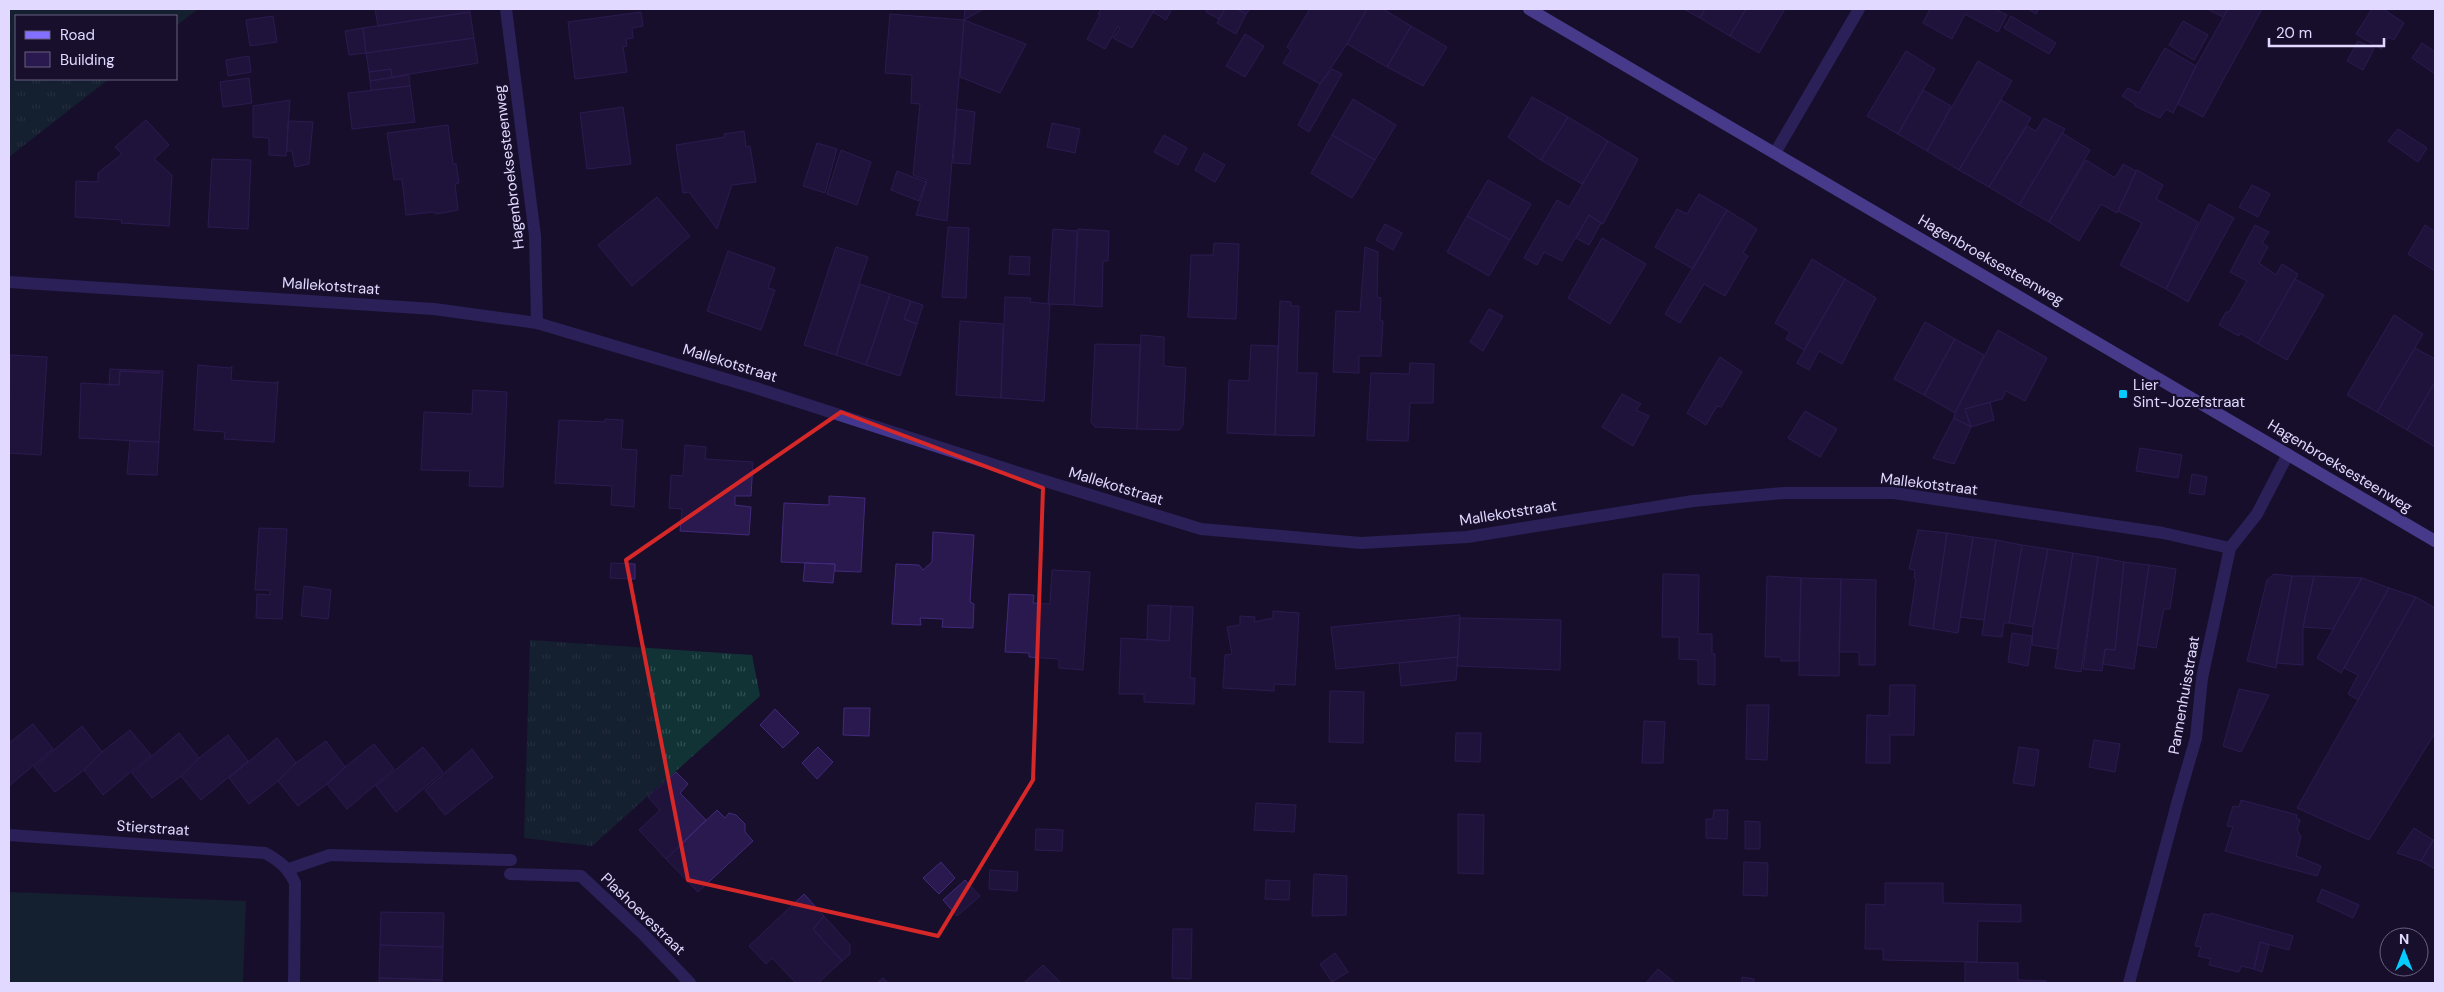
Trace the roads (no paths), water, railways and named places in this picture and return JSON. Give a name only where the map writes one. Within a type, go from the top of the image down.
[{"type":"street","name":"Hagenbroeksesteenweg","points":[[506,9],[535,236],[537,323]]},
{"type":"street","name":"Hagenbroeksesteenweg","points":[[1529,9],[2435,541]]},
{"type":"street","points":[[1776,153],[1859,9]]},
{"type":"street","name":"Mallekotstraat","points":[[9,282],[434,309],[537,323],[756,388],[1019,473],[1201,529],[1361,543],[1467,537],[1693,501],[1784,493],[1894,493],[2163,533],[2230,548]]},
{"type":"street","name":"Pannenhuisstraat","points":[[2129,983],[2175,809],[2196,738],[2202,678],[2230,548],[2257,514],[2288,454]]},
{"type":"street","name":"Stierstraat","points":[[9,835],[266,853],[289,869]]},
{"type":"street","points":[[294,983],[296,897],[295,883],[289,869],[330,855],[511,860]]},
{"type":"street","name":"Plashoevestraat","points":[[510,874],[581,876],[642,933],[690,983]]},
{"type":"place","name":"Lier Sint-Jozefstraat","points":[[2123,394]]}]
